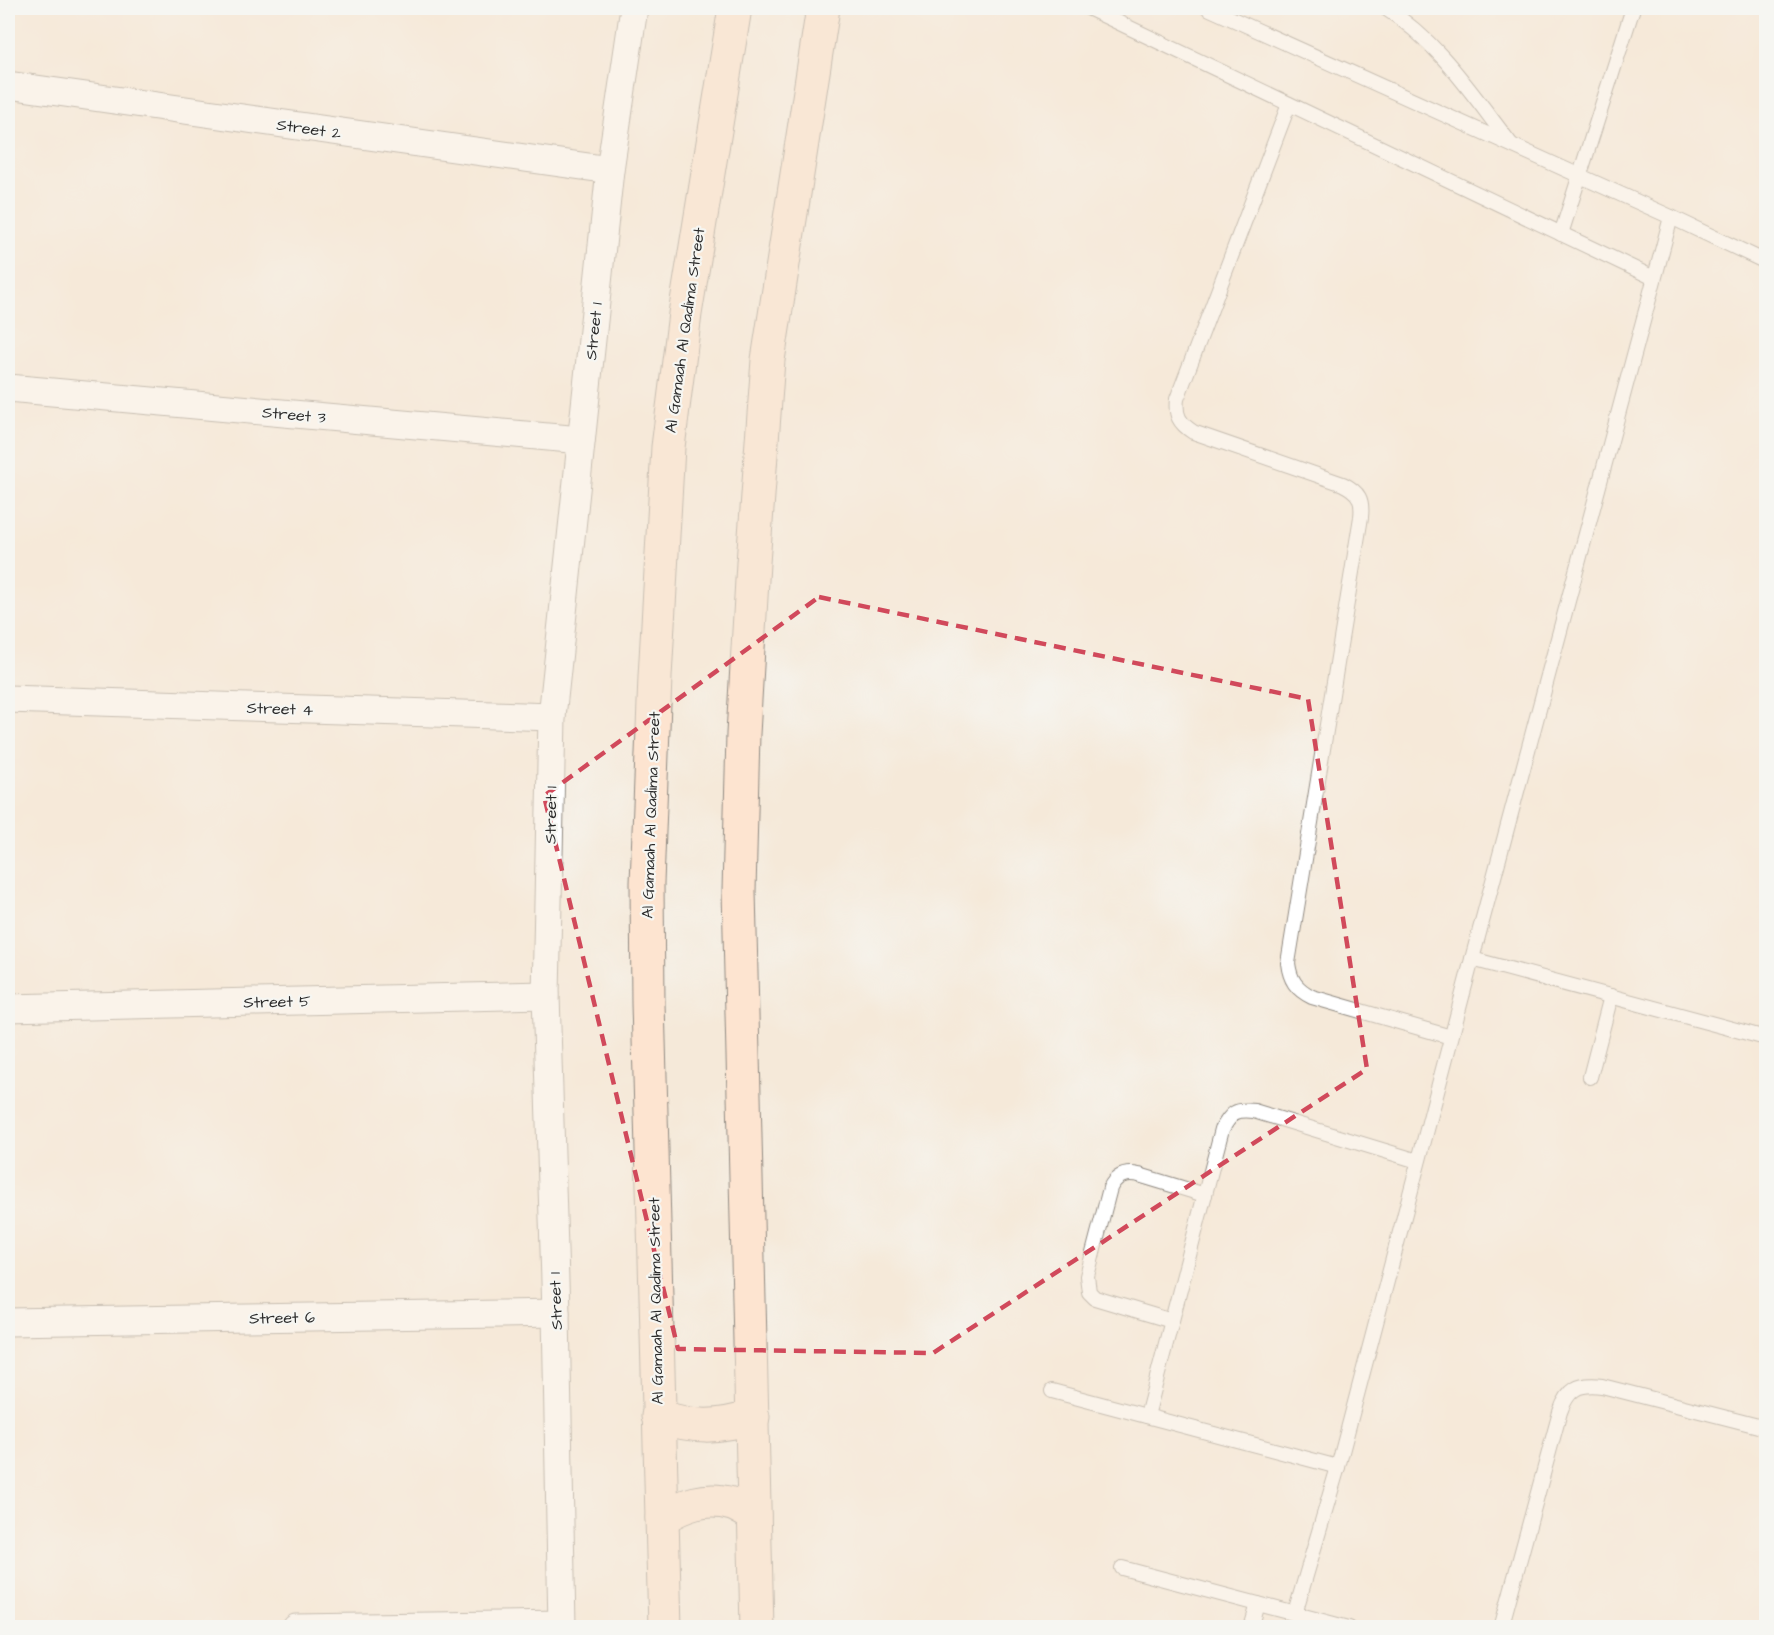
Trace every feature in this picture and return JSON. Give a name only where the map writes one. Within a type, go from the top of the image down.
[{"type":"main road","name":"Al Gamaah Al Qadima Street","points":[[665,1628],[648,1003],[647,895],[655,677],[668,447],[687,303],[735,8]]},
{"type":"main road","points":[[757,1628],[739,891],[742,734],[768,360],[823,8]]},
{"type":"main road","points":[[658,1416],[681,1424],[705,1426],[729,1424],[753,1417]]},
{"type":"main road","points":[[662,1518],[683,1506],[707,1501],[732,1504],[754,1515]]},
{"type":"street","name":"Street 1","points":[[562,1626],[556,1313],[546,995],[552,717],[610,170],[634,8]]},
{"type":"street","name":"Street 2","points":[[8,85],[610,170]]},
{"type":"street","name":"Street 3","points":[[8,388],[581,440]]},
{"type":"street","name":"Street 4","points":[[8,699],[552,717]]},
{"type":"street","name":"Street 5","points":[[8,1008],[546,995]]},
{"type":"street","name":"Street 6","points":[[8,1322],[556,1313]]},
{"type":"street","points":[[296,1628],[562,1626]]},
{"type":"lane","points":[[1088,8],[1654,278]]},
{"type":"lane","points":[[1208,8],[1580,175],[1767,262]]},
{"type":"lane","points":[[1385,8],[1420,33],[1438,50],[1512,145]]},
{"type":"lane","points":[[1561,234],[1633,8]]},
{"type":"lane","points":[[1289,104],[1175,409],[1184,427],[1193,432],[1343,484],[1360,497],[1363,507],[1288,963],[1289,974],[1294,984],[1302,992],[1312,997],[1451,1037]]},
{"type":"lane","points":[[1294,1613],[1338,1467],[1671,217]]},
{"type":"lane","points":[[1472,959],[1767,1038]]},
{"type":"lane","points":[[1590,1077],[1611,996]]},
{"type":"lane","points":[[1147,1416],[1222,1129],[1230,1116],[1240,1110],[1254,1111],[1418,1161]]},
{"type":"lane","points":[[1172,1321],[1095,1298],[1089,1292],[1087,1284],[1093,1254],[1110,1188],[1114,1180],[1130,1173],[1205,1195]]},
{"type":"lane","points":[[1501,1628],[1560,1412],[1565,1398],[1575,1388],[1589,1384],[1602,1386],[1767,1428]]},
{"type":"lane","points":[[1052,1391],[1338,1467]]},
{"type":"lane","points":[[1122,1568],[1349,1628]]},
{"type":"lane","points":[[1251,1628],[1258,1604]]},
{"type":"highlighted area","points":[[819,597],[1308,699],[1367,1069],[933,1353],[678,1349],[544,796]]}]
